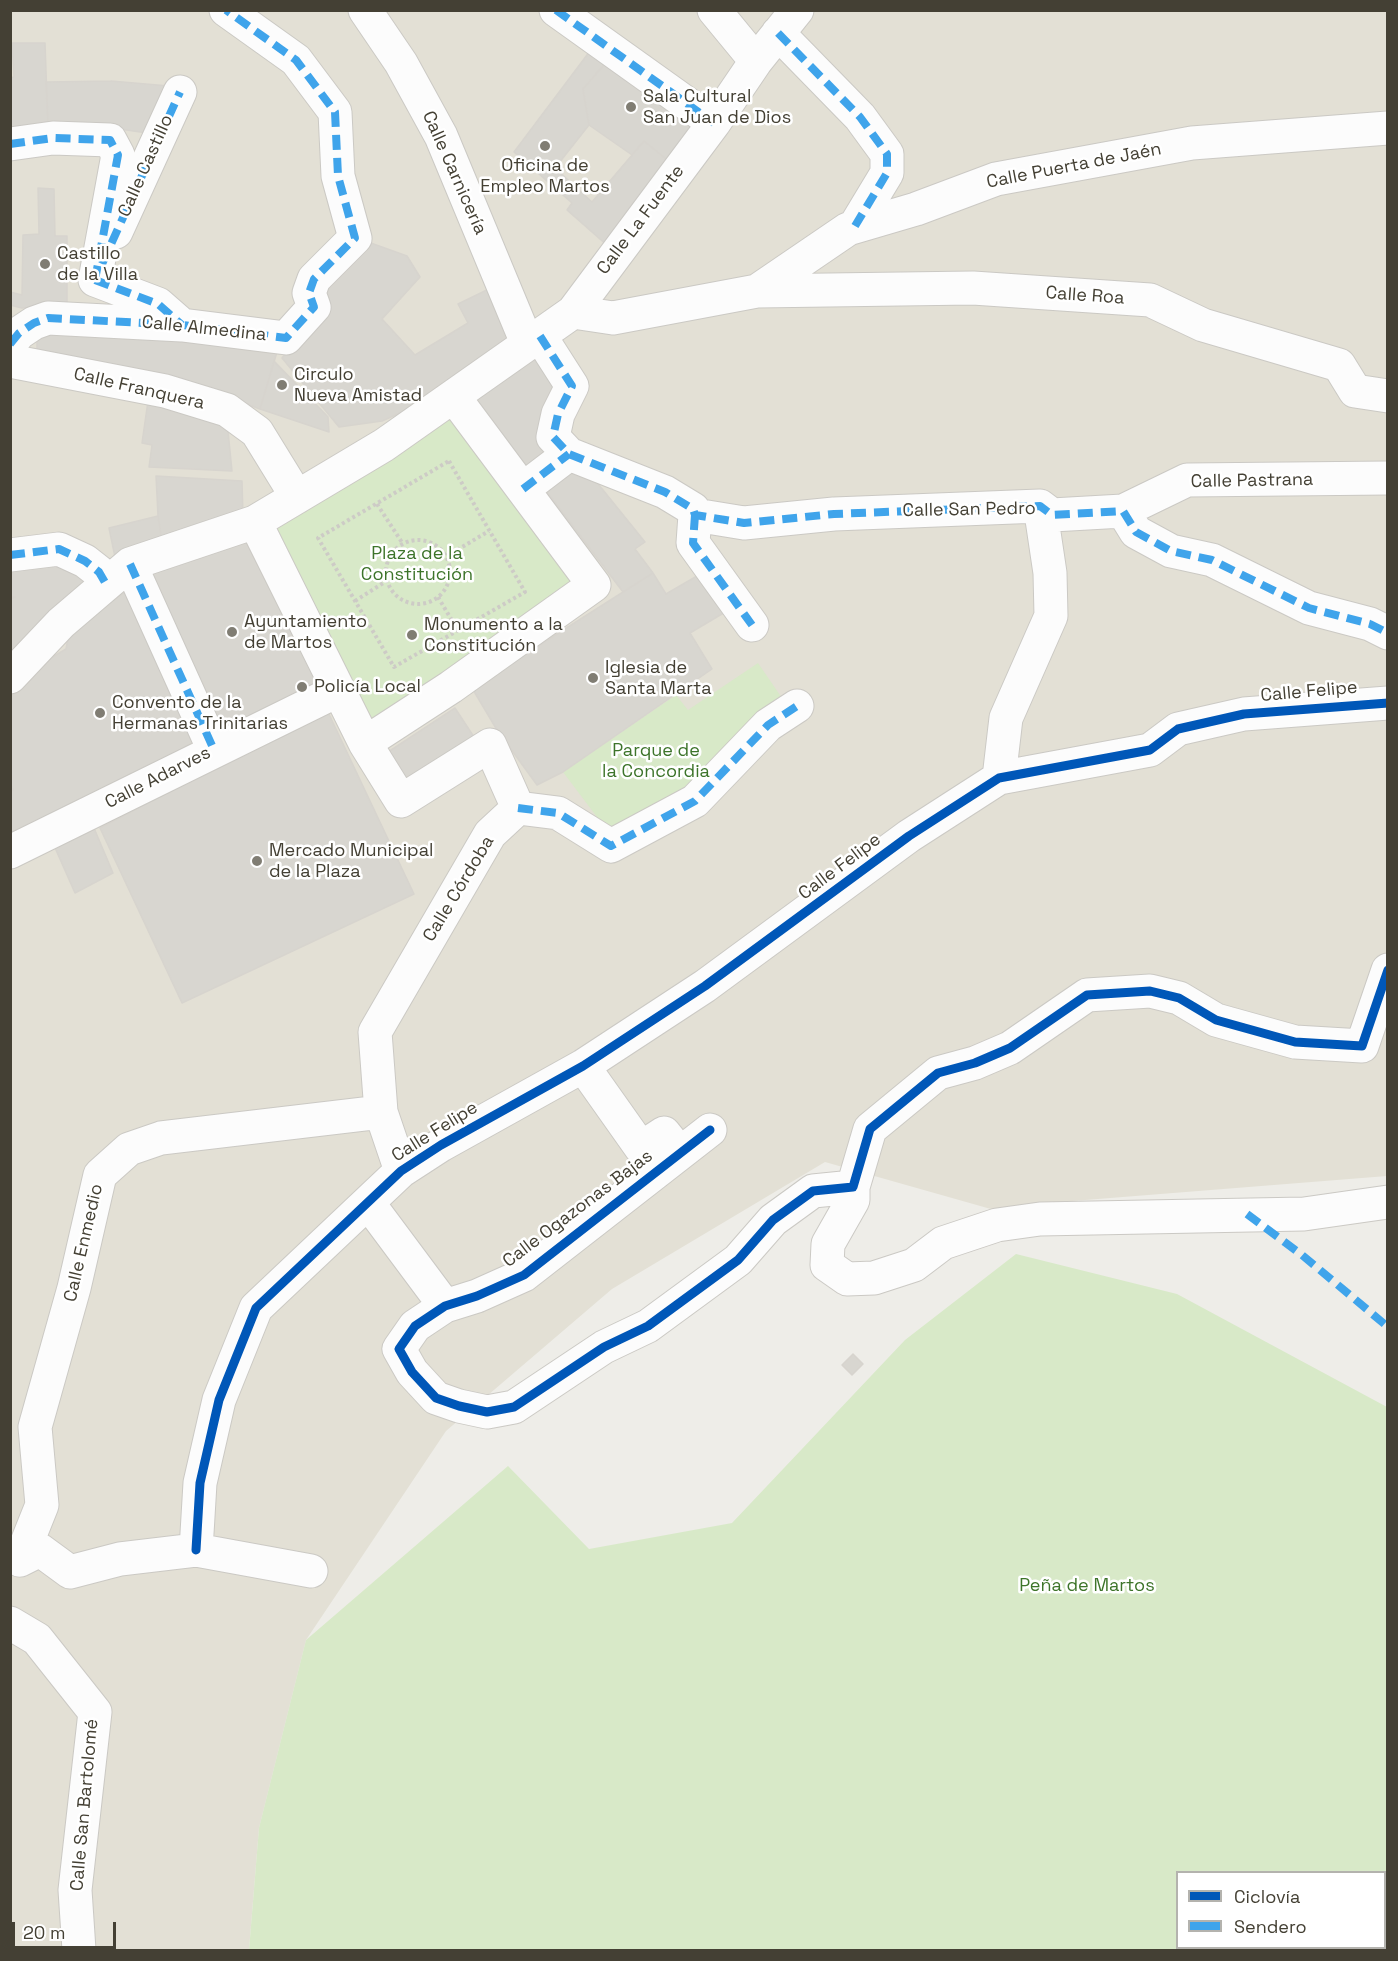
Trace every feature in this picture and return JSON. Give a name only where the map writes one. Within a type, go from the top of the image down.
[{"type":"street","name":"Calle Almedina","points":[[10,344],[26,328],[48,318],[182,325],[286,338],[314,307],[309,293],[314,279],[355,238],[338,176],[335,112],[296,60],[226,10]]},
{"type":"street","name":"Calle Carnicería","points":[[365,10],[401,63],[441,136],[534,340]]},
{"type":"street","points":[[556,10],[714,123]]},
{"type":"street","points":[[714,10],[756,61]]},
{"type":"street","points":[[788,22],[887,154],[887,173],[855,226]]},
{"type":"street","name":"Calle La Fuente","points":[[454,397],[573,312],[714,123],[756,61],[788,22]]},
{"type":"street","name":"Calle Castillo","points":[[95,280],[180,92]]},
{"type":"street","name":"Calle Puerta de Jaén","points":[[573,312],[613,318],[757,291],[848,229],[915,209],[996,179],[1203,142],[1388,128]]},
{"type":"street","points":[[10,144],[53,138],[110,140],[118,155],[95,280],[158,304],[182,325]]},
{"type":"street","name":"Calle Roa","points":[[757,291],[973,288],[1150,300],[1203,325],[1339,364],[1355,392],[1388,396]]},
{"type":"street","points":[[534,340],[572,386],[558,414],[554,437],[569,454],[665,492],[693,509],[695,515],[693,543],[752,625]]},
{"type":"street","name":"Calle Franquera","points":[[10,361],[165,392],[226,410],[257,432],[297,497]]},
{"type":"street","points":[[10,677],[61,622],[118,574],[255,522],[384,445],[454,397],[594,585],[451,687],[365,743]]},
{"type":"street","points":[[523,489],[569,454]]},
{"type":"street","name":"Calle Pastrana","points":[[1123,511],[1187,480],[1388,478]]},
{"type":"street","points":[[999,778],[1006,718],[1051,616],[1050,573],[1040,506]]},
{"type":"street","name":"Calle San Pedro","points":[[695,515],[744,523],[834,514],[1040,506],[1052,515],[1123,511]]},
{"type":"street","points":[[1123,511],[1136,532],[1170,551],[1212,560],[1308,608],[1370,624],[1388,633]]},
{"type":"street","points":[[255,522],[365,743],[401,801],[490,745],[518,808],[558,813],[611,846],[695,801],[768,725],[797,706]]},
{"type":"street","points":[[10,555],[59,549],[85,561],[99,572],[118,574]]},
{"type":"street","points":[[118,574],[214,750]]},
{"type":"street","name":"Calle Adarves","points":[[10,852],[339,690]]},
{"type":"street","name":"Calle Felipe","points":[[196,1550],[200,1483],[219,1400],[256,1308],[369,1204],[401,1171],[441,1145],[583,1066],[705,986],[909,836],[999,778],[1150,750],[1178,729],[1244,714],[1388,703]]},
{"type":"street","name":"Calle Córdoba","points":[[401,1171],[381,1112],[375,1032],[490,834],[518,808]]},
{"type":"street","points":[[1388,970],[1362,1046],[1295,1042],[1216,1020],[1179,998],[1150,991],[1087,995],[1010,1048],[975,1063],[938,1072],[870,1129],[853,1187],[853,1200],[828,1244],[827,1265],[847,1279],[874,1278],[914,1265],[943,1243],[998,1225],[1040,1219],[1304,1214],[1388,1202]]},
{"type":"street","points":[[583,1066],[641,1148],[664,1133],[680,1153]]},
{"type":"street","name":"Calle Enmedio","points":[[15,1556],[42,1505],[35,1427],[74,1288],[100,1175],[129,1149],[161,1138],[381,1112]]},
{"type":"street","name":"Calle Ogazonas Bajas","points":[[710,1130],[524,1275],[477,1296],[445,1306],[415,1326],[399,1349],[412,1372],[436,1398],[487,1412],[514,1407],[604,1347],[648,1326],[738,1260],[773,1220],[813,1191],[853,1187]]},
{"type":"street","points":[[369,1204],[445,1306]]},
{"type":"street","points":[[15,1556],[40,1550],[70,1572],[120,1559],[196,1550],[311,1571]]},
{"type":"street","name":"Calle San Bartolomé","points":[[10,1623],[37,1639],[95,1712],[75,1890],[79,1950]]},
{"type":"path","points":[[449,461],[525,592],[394,667],[318,538],[377,504],[449,461]]},
{"type":"path","points":[[377,504],[403,544]]},
{"type":"path","points":[[447,556],[489,531]]},
{"type":"path","points":[[423,540],[433,543],[447,556],[449,579],[438,597],[419,604],[408,602],[392,589],[388,579],[389,559],[403,544],[423,540]]},
{"type":"path","points":[[355,601],[388,579]]},
{"type":"path","points":[[438,597],[457,629]]},
{"type":"shaded area","points":[[11,11],[1387,11],[1387,1176],[1060,1202],[1012,1215],[825,1162],[612,1289],[446,1431],[306,1640],[259,1828],[249,1950],[11,1950]]},
{"type":"green space","name":"Plaza de la Constitución","points":[[454,397],[594,585],[365,743],[255,522]]},
{"type":"green space","name":"Parque de la Concordia","points":[[758,663],[782,698],[706,780],[609,833],[563,772],[676,695],[688,710]]},
{"type":"green space","name":"Peña de Martos","points":[[1016,1254],[1177,1294],[1387,1407],[1387,1950],[249,1950],[259,1828],[306,1640],[508,1466],[589,1549],[732,1523],[905,1340]]},
{"type":"building","points":[[12,43],[45,43],[48,127],[10,131],[10,78],[14,77]]},
{"type":"building","name":"Oficina de Empleo Martos","points":[[593,47],[609,59],[583,89],[589,125],[555,168],[592,202],[644,141],[671,163],[609,247],[567,210],[572,203],[514,152]]},
{"type":"building","name":"Sala Cultural San Juan de Dios","points":[[609,59],[701,124],[671,163],[644,141],[632,155],[589,125],[583,89]]},
{"type":"building","points":[[111,81],[169,86],[147,133],[106,127],[48,127],[46,82]]},
{"type":"building","name":"Castillo de la Villa","points":[[38,188],[54,189],[55,236],[67,236],[67,304],[22,308],[10,305],[10,292],[22,295],[23,235],[39,234]]},
{"type":"building","points":[[368,242],[407,256],[420,277],[382,319],[415,355],[468,323],[458,304],[493,287],[517,340],[420,404],[382,421],[339,427],[282,358],[329,301],[320,288]]},
{"type":"building","points":[[49,334],[262,346],[277,352],[260,409],[188,382],[37,355],[37,337]]},
{"type":"building","points":[[541,346],[570,385],[552,449],[525,477],[468,398]]},
{"type":"building","name":"Circulo Nueva Amistad","points":[[274,361],[328,417],[329,432],[260,409]]},
{"type":"building","points":[[148,401],[227,421],[232,471],[149,467],[152,445],[142,443]]},
{"type":"building","points":[[582,464],[645,542],[635,549],[653,573],[623,592],[543,487]]},
{"type":"building","points":[[156,476],[242,481],[243,516],[162,542]]},
{"type":"building","points":[[158,516],[162,542],[115,557],[109,528]]},
{"type":"building","name":"Ayuntamiento de Martos","points":[[245,532],[322,688],[216,735],[146,575]]},
{"type":"building","points":[[55,555],[92,579],[10,664],[10,599],[15,597],[10,597],[10,562]]},
{"type":"building","name":"Iglesia de Santa Marta","points":[[709,569],[737,605],[690,633],[712,669],[563,772],[537,785],[497,730],[472,688],[653,573],[666,594]]},
{"type":"building","name":"Convento de la Hermanas Trinitarias","points":[[130,589],[201,738],[146,769],[10,835],[10,792],[13,790],[10,785],[10,689],[34,668],[66,649],[70,628]]},
{"type":"building","points":[[455,708],[474,737],[403,782],[385,754]]},
{"type":"building","name":"Mercado Municipal de la Plaza","points":[[327,710],[414,894],[182,1003],[100,828]]},
{"type":"building","points":[[91,821],[113,873],[75,893],[52,841]]},
{"type":"building","points":[[853,1354],[863,1364],[852,1375],[842,1365]]},
{"type":"marked path","points":[[10,344],[19,333],[34,323],[48,318],[182,325],[286,338],[314,307],[309,293],[314,279],[355,238],[338,176],[335,112],[296,60],[226,10]]},
{"type":"marked path","points":[[556,10],[714,123]]},
{"type":"marked path","points":[[778,33],[860,117],[887,154],[887,173],[855,226]]},
{"type":"marked path","points":[[102,264],[180,92]]},
{"type":"marked path","points":[[10,144],[53,138],[110,140],[118,155],[95,280]]},
{"type":"marked path","points":[[95,280],[158,304],[182,325]]},
{"type":"marked path","points":[[540,336],[572,386],[558,414],[553,437],[569,454],[665,492],[693,509],[695,515],[744,523],[834,514],[1040,506],[1052,515],[1123,511],[1136,532],[1171,551],[1212,560],[1309,608],[1370,624],[1388,633]]},
{"type":"marked path","points":[[523,489],[569,454]]},
{"type":"marked path","points":[[695,515],[693,543],[752,625]]},
{"type":"marked path","points":[[10,555],[59,549],[85,561],[99,572],[106,584]]},
{"type":"marked path","points":[[130,564],[214,750]]},
{"type":"marked path","points":[[518,808],[558,813],[611,846],[695,801],[768,725],[797,706]]},
{"type":"marked path","points":[[1247,1214],[1302,1255],[1388,1327]]},
{"type":"cycle path","points":[[196,1550],[200,1483],[219,1400],[256,1308],[401,1171],[441,1145],[583,1066],[705,986],[909,836],[999,778],[1150,750],[1178,729],[1244,714],[1388,703]]},
{"type":"cycle path","points":[[710,1130],[524,1275],[477,1296],[445,1306],[415,1326],[399,1349],[412,1372],[436,1398],[459,1406],[487,1412],[514,1407],[604,1347],[648,1326],[738,1260],[773,1220],[813,1191],[853,1187],[870,1129],[938,1073],[975,1063],[1010,1048],[1087,995],[1150,991],[1179,998],[1216,1020],[1295,1042],[1362,1046],[1388,970]]},
{"type":"place","name":"Sala Cultural San Juan de Dios","points":[[631,107]]},
{"type":"place","name":"Oficina de Empleo Martos","points":[[545,146]]},
{"type":"place","name":"Castillo de la Villa","points":[[45,264]]},
{"type":"place","name":"Circulo Nueva Amistad","points":[[282,385]]},
{"type":"place","name":"Ayuntamiento de Martos","points":[[232,632]]},
{"type":"place","name":"Monumento a la Constitución","points":[[412,635]]},
{"type":"place","name":"Iglesia de Santa Marta","points":[[593,678]]},
{"type":"place","name":"Policía Local","points":[[302,687]]},
{"type":"place","name":"Convento de la Hermanas Trinitarias","points":[[100,713]]},
{"type":"place","name":"Mercado Municipal de la Plaza","points":[[257,861]]}]
